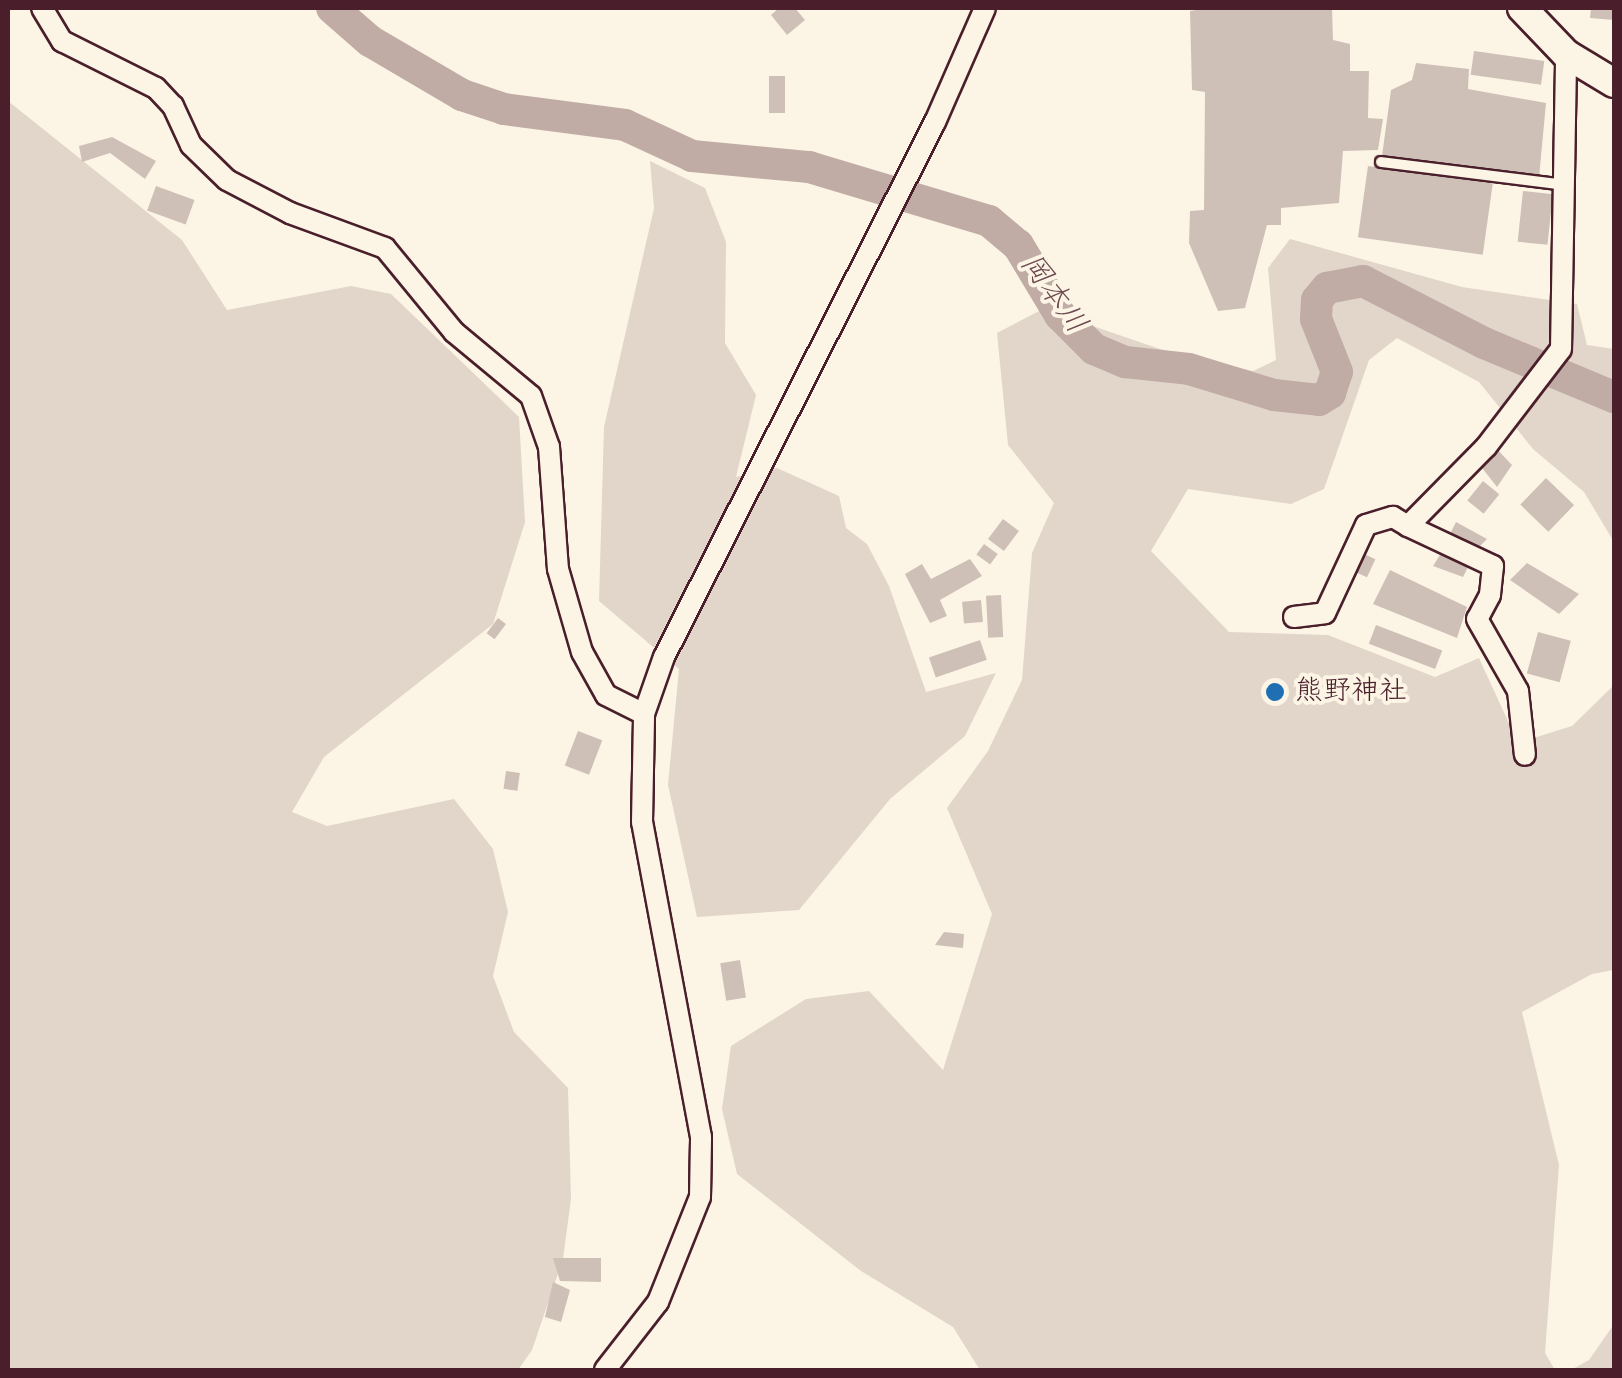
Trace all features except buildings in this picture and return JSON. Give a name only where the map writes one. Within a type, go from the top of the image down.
[{"type":"main road","points":[[1522,8],[1566,54],[1614,83]]},
{"type":"street","points":[[42,8],[62,42],[156,88],[173,106],[192,145],[227,180],[290,213],[385,248],[454,332],[531,396],[550,446],[558,568],[582,652],[606,695],[644,714]]},
{"type":"street","points":[[605,1370],[658,1302],[700,1197],[702,1137],[642,822],[644,714],[664,657],[935,122],[985,8]]},
{"type":"street","points":[[1408,526],[1486,447],[1562,349],[1566,54]]},
{"type":"street","points":[[1294,616],[1325,613],[1366,525],[1392,517],[1493,566],[1490,595],[1476,619],[1518,691],[1525,755]]},
{"type":"lane","points":[[1381,162],[1566,186]]},
{"type":"shaded area","points":[[8,101],[182,240],[227,310],[351,286],[391,294],[519,417],[525,522],[493,624],[324,757],[292,812],[327,826],[454,799],[493,849],[508,912],[493,976],[514,1032],[568,1088],[571,1199],[563,1259],[532,1350],[518,1370],[8,1370]]},
{"type":"shaded area","points":[[650,161],[705,188],[726,242],[725,343],[756,395],[736,477],[777,468],[839,496],[846,528],[867,544],[889,586],[926,692],[996,673],[965,736],[890,799],[799,910],[697,917],[668,785],[679,669],[599,601],[604,427],[654,208]]},
{"type":"shaded area","points":[[1290,239],[1462,287],[1577,304],[1587,345],[1614,349],[1614,542],[1584,492],[1533,449],[1479,382],[1397,338],[1369,360],[1324,489],[1291,504],[1188,489],[1151,551],[1229,632],[1328,635],[1435,677],[1479,658],[1518,743],[1572,726],[1614,685],[1614,970],[1592,974],[1522,1012],[1559,1165],[1545,1353],[1555,1370],[980,1370],[953,1327],[861,1271],[737,1174],[722,1109],[731,1046],[806,999],[869,991],[943,1070],[992,914],[947,808],[988,751],[1022,680],[1032,553],[1054,503],[1008,445],[997,333],[1043,309],[1160,349],[1253,371],[1276,360],[1268,268]]},
{"type":"shaded area","points":[[1614,1324],[1614,1370],[1571,1370],[1589,1360]]},
{"type":"waterway","name":"岡本川","points":[[332,8],[370,41],[462,95],[504,109],[625,125],[692,156],[809,167],[989,221],[1018,245],[1060,315],[1094,349],[1125,362],[1189,369],[1274,395],[1319,400],[1330,393],[1337,372],[1316,319],[1317,300],[1327,288],[1363,281],[1484,343],[1614,397]]},
{"type":"place","name":"熊野神社","points":[[1275,692]]}]
